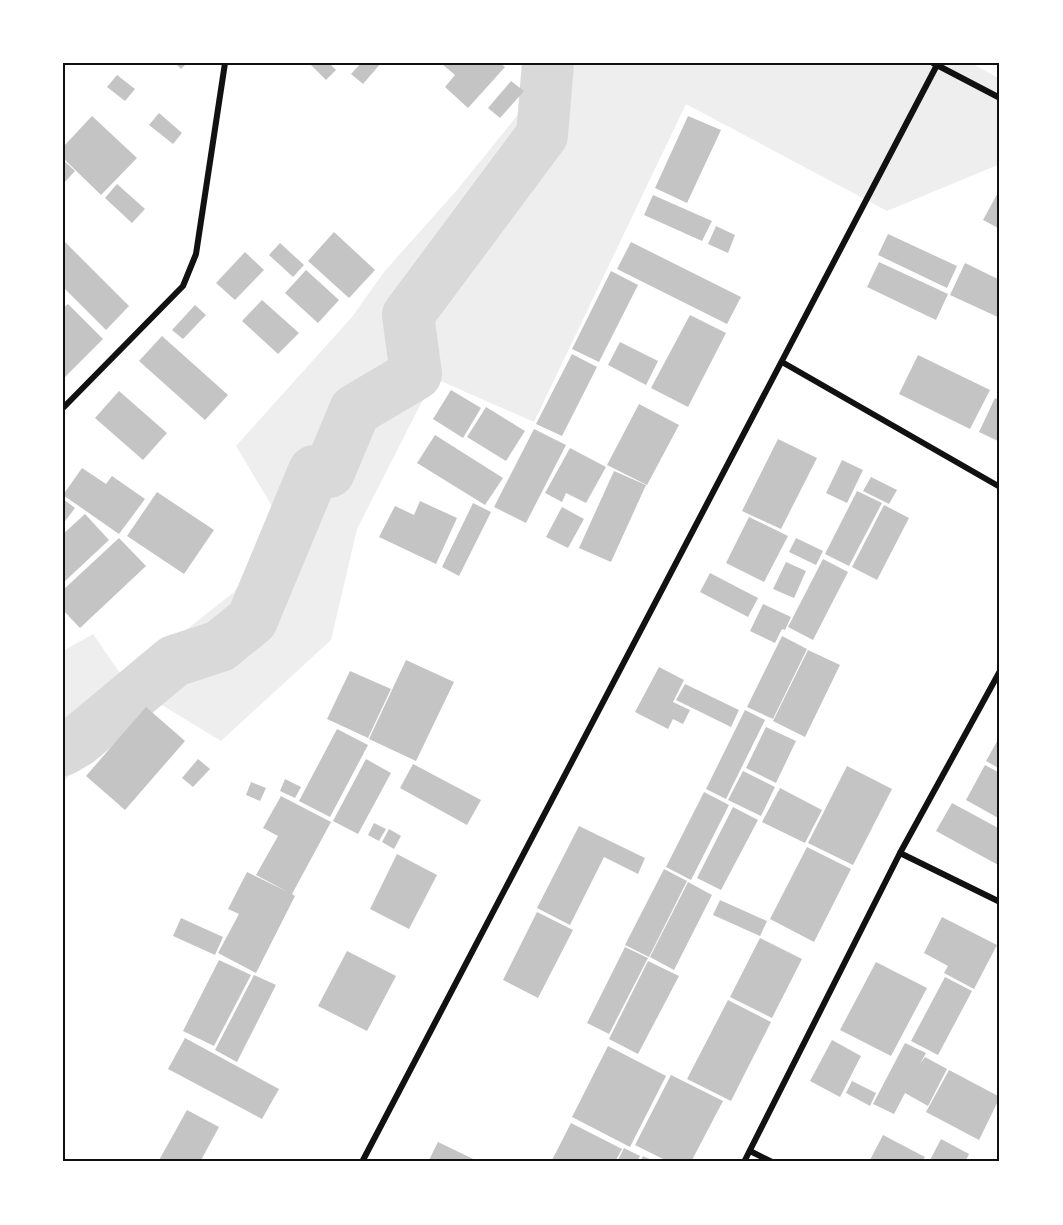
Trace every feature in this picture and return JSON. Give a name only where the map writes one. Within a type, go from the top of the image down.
[{"type":"street","points":[[63,408],[183,286],[196,254],[225,63]]},
{"type":"street","points":[[362,1162],[782,362],[935,64],[1000,98]]},
{"type":"street","points":[[782,362],[1000,487]]},
{"type":"street","points":[[744,1162],[900,853],[1000,671]]},
{"type":"street","points":[[900,853],[1000,902]]},
{"type":"street","points":[[750,1151],[772,1162]]},
{"type":"shaded area","points":[[521,63],[971,63],[1000,79],[1000,164],[887,211],[686,104],[534,422],[434,378],[357,529],[331,640],[221,741],[147,696],[63,782],[63,651],[93,634],[124,679],[234,592],[282,523],[236,446],[352,317],[384,272],[457,190],[542,85]]},
{"type":"building","points":[[175,63],[187,63],[181,69]]},
{"type":"building","points":[[309,63],[329,63],[336,70],[326,80]]},
{"type":"building","points":[[361,63],[381,63],[363,84],[351,74]]},
{"type":"building","points":[[441,63],[500,63],[505,67],[468,108],[445,87],[455,75]]},
{"type":"building","points":[[117,75],[135,89],[125,101],[107,87]]},
{"type":"building","points":[[511,81],[524,91],[500,118],[488,108]]},
{"type":"building","points":[[159,113],[182,133],[173,144],[149,125]]},
{"type":"building","points":[[92,116],[137,158],[101,195],[63,158],[63,147]]},
{"type":"building","points":[[688,116],[721,130],[687,203],[655,188]]},
{"type":"building","points":[[63,160],[75,171],[63,184]]},
{"type":"building","points":[[117,184],[145,209],[132,223],[105,198]]},
{"type":"building","points":[[1000,189],[1000,229],[983,220]]},
{"type":"building","points":[[653,195],[712,221],[702,241],[644,215]]},
{"type":"building","points":[[716,226],[735,235],[728,253],[708,244]]},
{"type":"building","points":[[334,232],[375,270],[349,298],[308,261]]},
{"type":"building","points":[[888,234],[957,266],[947,288],[878,255]]},
{"type":"building","points":[[63,240],[129,306],[106,330],[63,287]]},
{"type":"building","points":[[631,242],[741,297],[727,324],[617,269]]},
{"type":"building","points":[[280,243],[304,265],[293,277],[269,255]]},
{"type":"building","points":[[245,252],[264,270],[235,300],[216,283]]},
{"type":"building","points":[[879,262],[948,294],[936,320],[867,287]]},
{"type":"building","points":[[965,263],[1000,280],[1000,318],[950,295]]},
{"type":"building","points":[[306,270],[339,300],[318,323],[285,293]]},
{"type":"building","points":[[611,271],[638,285],[599,362],[572,349]]},
{"type":"building","points":[[262,300],[299,333],[278,354],[242,321]]},
{"type":"building","points":[[68,304],[103,339],[63,379],[63,308]]},
{"type":"building","points":[[195,305],[206,315],[183,339],[172,330]]},
{"type":"building","points":[[690,315],[726,333],[688,407],[651,388]]},
{"type":"building","points":[[162,336],[228,395],[205,420],[139,361]]},
{"type":"building","points":[[620,342],[658,361],[646,385],[608,365]]},
{"type":"building","points":[[572,354],[597,367],[562,436],[536,424]]},
{"type":"building","points":[[918,355],[990,390],[970,429],[899,394]]},
{"type":"building","points":[[451,390],[481,408],[463,438],[433,419]]},
{"type":"building","points":[[119,391],[167,433],[143,460],[95,418]]},
{"type":"building","points":[[995,398],[1000,401],[1000,442],[979,432]]},
{"type":"building","points":[[639,404],[679,425],[647,485],[607,465]]},
{"type":"building","points":[[486,407],[525,431],[506,461],[467,437]]},
{"type":"building","points":[[534,429],[566,445],[526,523],[494,507]]},
{"type":"building","points":[[435,435],[503,478],[485,505],[417,463]]},
{"type":"building","points":[[778,439],[817,458],[781,529],[742,511]]},
{"type":"building","points":[[570,448],[606,467],[586,503],[566,493],[562,502],[545,493]]},
{"type":"building","points":[[842,460],[863,470],[847,503],[826,493]]},
{"type":"building","points":[[82,468],[106,484],[112,476],[145,499],[119,534],[63,495]]},
{"type":"building","points":[[614,471],[646,485],[611,562],[579,548]]},
{"type":"building","points":[[871,477],[897,490],[889,504],[863,491]]},
{"type":"building","points":[[857,491],[882,503],[849,566],[825,554]]},
{"type":"building","points":[[157,492],[214,530],[184,574],[127,536]]},
{"type":"building","points":[[63,499],[75,508],[63,524]]},
{"type":"building","points":[[420,501],[457,518],[436,564],[379,537],[395,506],[414,515]]},
{"type":"building","points":[[473,503],[491,512],[459,576],[442,567]]},
{"type":"building","points":[[884,505],[909,518],[877,580],[852,567]]},
{"type":"building","points":[[562,507],[584,519],[568,548],[546,537]]},
{"type":"building","points":[[85,514],[109,540],[63,583],[63,534]]},
{"type":"building","points":[[749,517],[788,536],[764,582],[726,563]]},
{"type":"building","points":[[119,538],[146,566],[80,628],[63,610],[63,590]]},
{"type":"building","points":[[796,538],[823,551],[816,565],[789,552]]},
{"type":"building","points":[[823,559],[848,572],[813,640],[788,627]]},
{"type":"building","points":[[786,562],[806,571],[794,598],[773,589]]},
{"type":"building","points":[[710,573],[758,598],[748,617],[700,592]]},
{"type":"building","points":[[763,604],[791,617],[775,643],[750,631]]},
{"type":"building","points":[[782,636],[807,649],[773,719],[747,707]]},
{"type":"building","points":[[808,650],[840,665],[805,737],[773,721]]},
{"type":"building","points":[[406,660],[454,682],[416,761],[369,739]]},
{"type":"building","points":[[659,667],[684,680],[673,702],[690,710],[683,724],[673,719],[668,729],[635,712]]},
{"type":"building","points":[[350,671],[391,689],[368,738],[327,719]]},
{"type":"building","points":[[685,684],[739,710],[731,727],[676,700]]},
{"type":"building","points":[[146,707],[185,741],[125,810],[86,776]]},
{"type":"building","points":[[745,710],[765,720],[726,799],[706,789]]},
{"type":"building","points":[[766,727],[796,741],[776,783],[746,768]]},
{"type":"building","points":[[337,729],[368,745],[330,817],[299,801]]},
{"type":"building","points":[[1000,736],[1000,769],[986,761]]},
{"type":"building","points":[[198,759],[210,769],[193,787],[182,778]]},
{"type":"building","points":[[366,759],[391,773],[358,834],[333,821]]},
{"type":"building","points":[[413,764],[481,800],[467,825],[400,788]]},
{"type":"building","points":[[985,765],[1000,773],[1000,819],[966,800]]},
{"type":"building","points":[[847,766],[892,789],[853,865],[808,843]]},
{"type":"building","points":[[743,771],[775,787],[761,816],[728,800]]},
{"type":"building","points":[[285,779],[301,787],[295,798],[280,791]]},
{"type":"building","points":[[251,782],[266,788],[260,801],[246,795]]},
{"type":"building","points":[[780,788],[822,810],[805,843],[762,822]]},
{"type":"building","points":[[704,792],[729,805],[691,880],[666,867]]},
{"type":"building","points":[[281,796],[331,822],[292,894],[295,896],[256,973],[218,953],[239,914],[228,909],[247,872],[288,892],[256,875],[278,836],[263,828]]},
{"type":"building","points":[[952,803],[1000,829],[1000,866],[936,831]]},
{"type":"building","points":[[733,807],[758,820],[721,890],[697,878]]},
{"type":"building","points":[[374,823],[386,829],[379,841],[368,835]]},
{"type":"building","points":[[579,826],[645,858],[638,874],[604,857],[570,925],[537,908]]},
{"type":"building","points":[[389,829],[401,836],[394,849],[382,842]]},
{"type":"building","points":[[807,847],[851,869],[814,942],[770,919]]},
{"type":"building","points":[[397,854],[437,875],[409,929],[370,909]]},
{"type":"building","points":[[664,869],[687,881],[649,957],[625,945]]},
{"type":"building","points":[[688,882],[712,895],[674,970],[650,957]]},
{"type":"building","points":[[720,900],[767,921],[760,936],[713,915]]},
{"type":"building","points":[[537,912],[573,930],[538,998],[503,980]]},
{"type":"building","points":[[942,917],[997,945],[974,989],[944,973],[948,966],[924,953]]},
{"type":"building","points":[[181,918],[223,937],[215,955],[173,936]]},
{"type":"building","points":[[760,938],[802,959],[772,1018],[730,997]]},
{"type":"building","points":[[625,947],[648,958],[609,1034],[587,1023]]},
{"type":"building","points":[[347,951],[396,976],[367,1031],[318,1006]]},
{"type":"building","points":[[219,960],[251,975],[214,1046],[183,1031]]},
{"type":"building","points":[[648,961],[679,976],[638,1054],[609,1039]]},
{"type":"building","points":[[876,962],[927,988],[891,1056],[840,1030]]},
{"type":"building","points":[[254,975],[276,985],[237,1062],[215,1050]]},
{"type":"building","points":[[945,977],[972,991],[938,1055],[911,1041]]},
{"type":"building","points":[[728,1000],[771,1022],[731,1101],[687,1079]]},
{"type":"building","points":[[185,1038],[279,1089],[262,1119],[168,1069]]},
{"type":"building","points":[[832,1040],[861,1056],[840,1097],[810,1081]]},
{"type":"building","points":[[905,1043],[926,1053],[920,1064],[925,1057],[947,1069],[928,1106],[905,1093],[894,1114],[873,1104]]},
{"type":"building","points":[[608,1046],[666,1076],[630,1147],[572,1117]]},
{"type":"building","points":[[949,1070],[1000,1097],[979,1140],[926,1112]]},
{"type":"building","points":[[671,1075],[723,1101],[691,1162],[669,1162],[635,1145]]},
{"type":"building","points":[[852,1081],[876,1093],[870,1106],[846,1093]]},
{"type":"building","points":[[187,1110],[219,1127],[200,1162],[158,1162]]},
{"type":"building","points":[[571,1123],[622,1149],[615,1162],[551,1162]]},
{"type":"building","points":[[883,1135],[925,1157],[922,1162],[869,1162]]},
{"type":"building","points":[[941,1139],[969,1154],[965,1162],[929,1162]]},
{"type":"building","points":[[438,1142],[465,1155],[479,1162],[428,1162]]},
{"type":"building","points":[[624,1148],[640,1156],[637,1162],[617,1162]]},
{"type":"building","points":[[643,1156],[656,1162],[640,1162]]},
{"type":"waterway","points":[[63,750],[78,741],[174,661],[220,646],[252,620],[314,471],[329,472],[355,410],[416,374],[408,315],[542,135],[548,63]]}]
